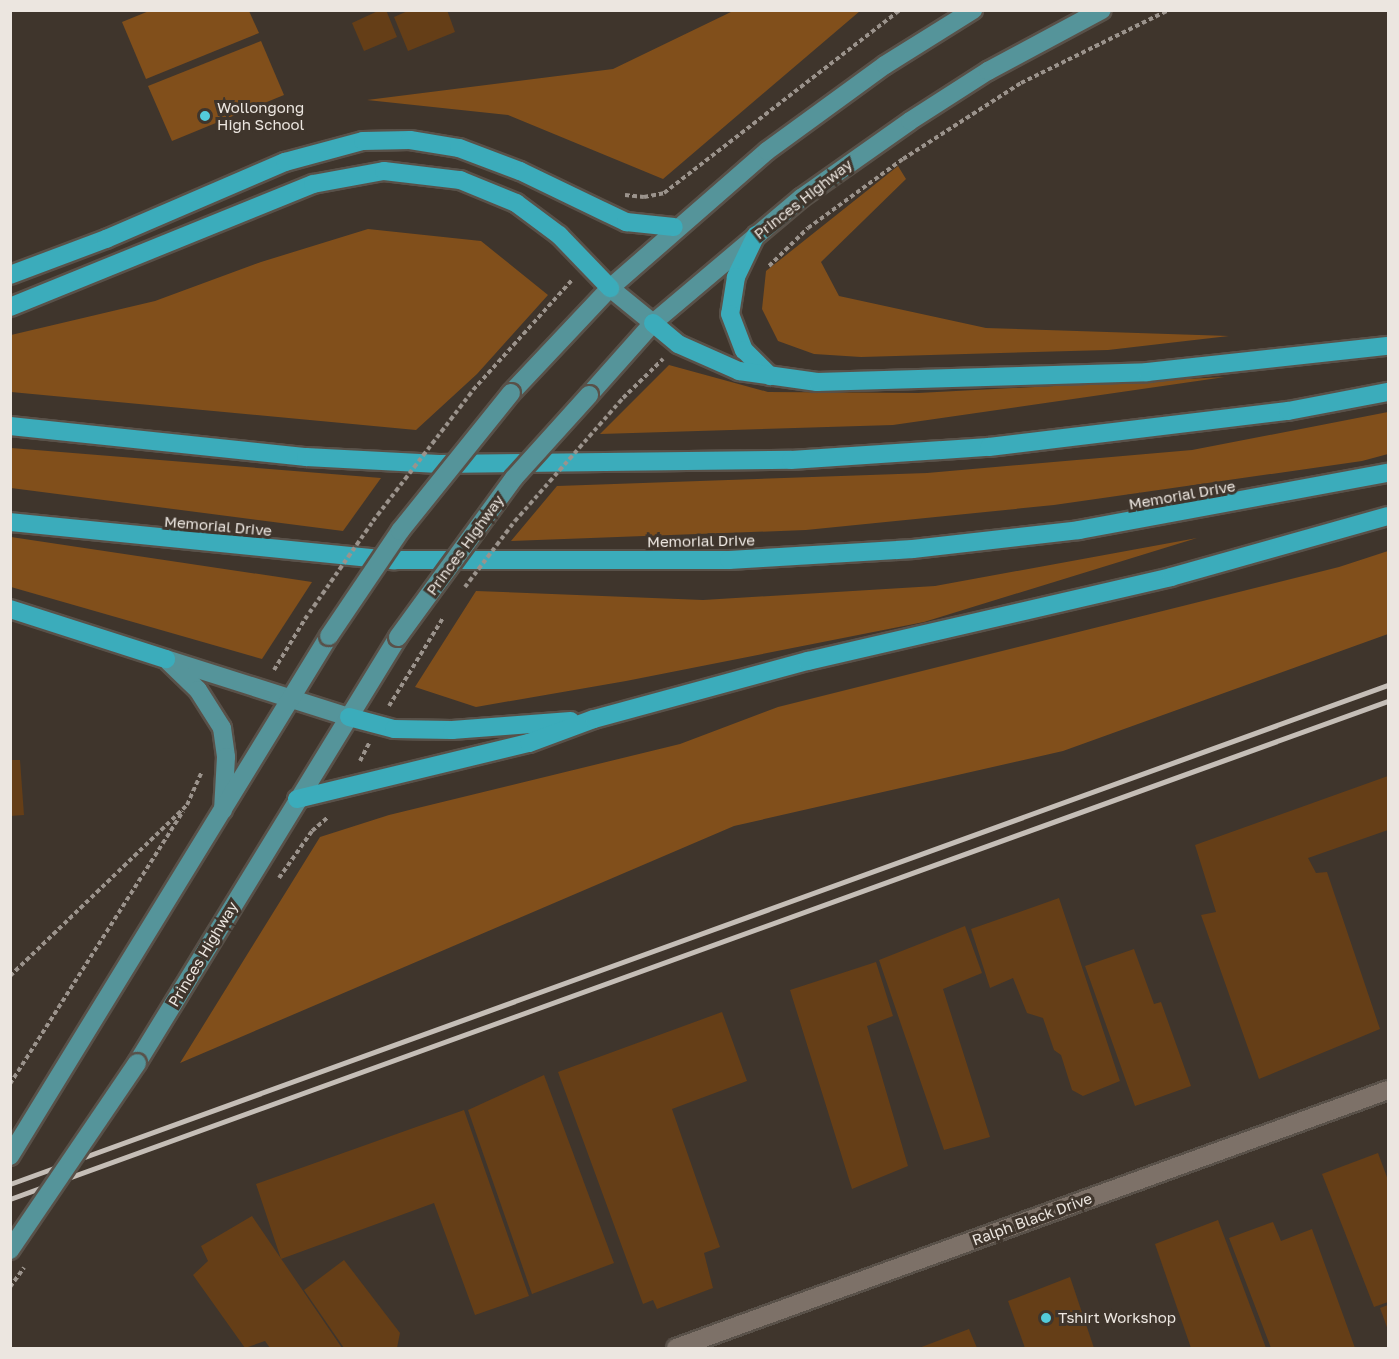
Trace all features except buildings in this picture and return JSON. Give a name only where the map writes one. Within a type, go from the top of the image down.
[{"type":"highway","points":[[10,275],[106,239],[285,162],[363,141],[410,140],[459,148],[520,171],[615,216],[644,227],[674,227]]},
{"type":"highway","points":[[10,307],[294,192],[360,172],[434,174],[487,189],[537,217],[587,263],[610,288]]},
{"type":"highway","points":[[756,235],[736,277],[730,314],[744,350],[770,376]]},
{"type":"highway","points":[[653,323],[678,344],[738,371],[770,376],[872,383],[1147,372],[1389,346]]},
{"type":"highway","points":[[10,426],[306,458],[428,463],[791,460],[989,447],[1288,411],[1389,392]]},
{"type":"highway","name":"Memorial Drive","points":[[10,522],[394,560],[729,560],[913,549],[1079,530],[1209,509],[1389,473]]},
{"type":"highway","points":[[297,799],[529,743],[594,719],[808,661],[1171,577],[1389,516]]},
{"type":"highway","points":[[10,609],[166,658]]},
{"type":"highway","points":[[349,717],[394,729],[452,730],[594,719]]},
{"type":"main road","points":[[10,1156],[329,636],[400,531],[511,393],[610,288],[674,227],[808,119],[973,10]]},
{"type":"main road","name":"Princes Highway","points":[[10,1251],[137,1064],[398,637],[514,478],[653,323],[756,235],[910,121],[988,71],[1102,10]]},
{"type":"main road","points":[[610,288],[653,323]]},
{"type":"main road","points":[[166,658],[349,717]]},
{"type":"main road","points":[[166,658],[198,690],[222,728],[226,757],[222,812]]},
{"type":"street","name":"Ralph Black Drive","points":[[676,1348],[1389,1090]]},
{"type":"path","points":[[615,216],[625,195],[644,197],[664,193],[900,10]]},
{"type":"path","points":[[767,269],[808,228],[903,159],[1011,89],[1169,10]]},
{"type":"path","points":[[305,619],[373,521],[473,390],[587,263]]},
{"type":"path","points":[[463,590],[515,521],[623,398]]},
{"type":"path","points":[[385,715],[449,610]]},
{"type":"path","points":[[358,765],[370,740]]},
{"type":"path","points":[[10,1084],[187,805],[203,763]]},
{"type":"path","points":[[10,976],[187,805]]},
{"type":"shaded area","points":[[149,11],[249,11],[259,33],[146,79],[122,22]]},
{"type":"shaded area","points":[[733,11],[860,11],[663,179],[508,115],[367,100],[613,69]]},
{"type":"shaded area","points":[[261,41],[284,95],[172,141],[148,86]]},
{"type":"shaded area","points":[[898,166],[906,179],[821,262],[839,296],[986,328],[1229,336],[1108,350],[861,357],[814,354],[778,341],[762,309],[766,271]]},
{"type":"shaded area","points":[[368,229],[481,241],[548,295],[477,374],[416,430],[11,392],[11,335],[155,301],[261,262]]},
{"type":"shaded area","points":[[669,365],[768,392],[918,393],[1225,377],[893,425],[600,434]]},
{"type":"shaded area","points":[[1388,412],[1388,454],[1362,461],[1054,505],[806,530],[511,541],[557,486],[927,473],[1192,450]]},
{"type":"shaded area","points":[[11,448],[381,478],[343,531],[11,488]]},
{"type":"shaded area","points":[[10,537],[312,582],[262,659],[11,587]]},
{"type":"shaded area","points":[[1197,538],[924,622],[626,681],[476,707],[415,687],[476,591],[703,600],[935,586]]},
{"type":"shaded area","points":[[1388,551],[1388,634],[1063,751],[734,826],[180,1063],[320,837],[389,815],[680,744],[778,707],[1339,567]]},
{"type":"railway","points":[[10,1184],[1388,685]]},
{"type":"railway","points":[[10,1199],[1388,701]]},
{"type":"place","name":"Wollongong High School","points":[[205,116]]},
{"type":"place","name":"Tshirt Workshop","points":[[1046,1318]]}]
